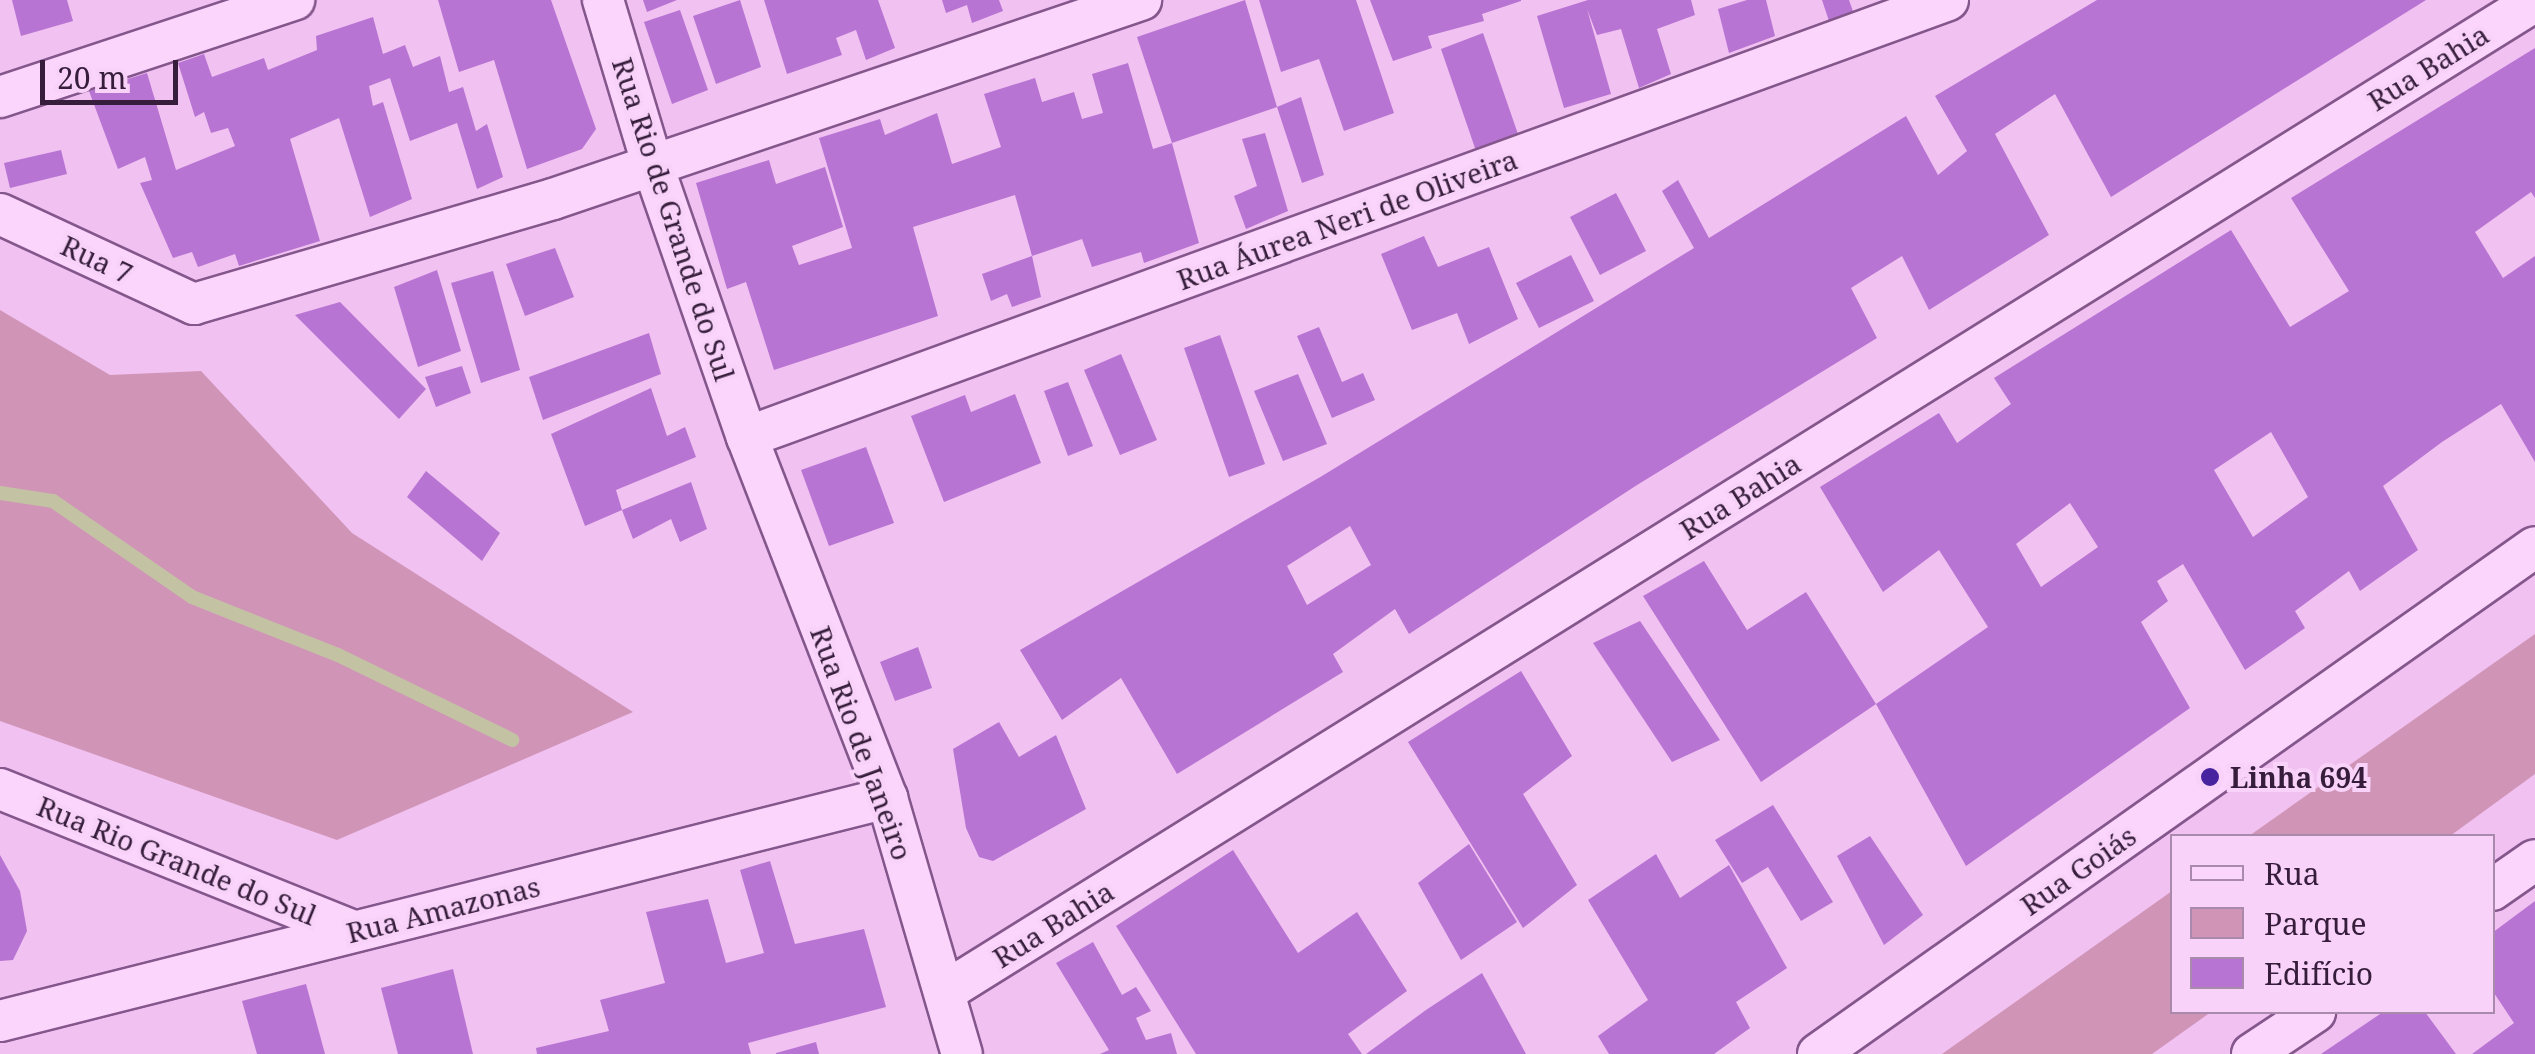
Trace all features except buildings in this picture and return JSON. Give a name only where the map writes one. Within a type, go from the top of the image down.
[{"type":"street","points":[[0,97],[294,0]]},
{"type":"street","name":"Rua Rio de Grande do Sul","points":[[602,0],[652,163],[747,438]]},
{"type":"street","points":[[652,163],[1141,0]]},
{"type":"street","name":"Rua Áurea Neri de Oliveira","points":[[747,438],[1948,0]]},
{"type":"street","name":"Rua Bahia","points":[[946,991],[2535,1]]},
{"type":"street","name":"Rua 7","points":[[0,214],[194,304],[553,199],[652,163]]},
{"type":"street","name":"Rua Rio de Janeiro","points":[[747,438],[887,798],[962,1054]]},
{"type":"street","name":"Rua Goiás","points":[[1818,1054],[2535,546]]},
{"type":"street","name":"Rua Rio Grande do Sul","points":[[0,788],[354,930]]},
{"type":"street","name":"Rua Amazonas","points":[[0,1021],[887,798]]},
{"type":"street","points":[[2495,888],[2535,860]]},
{"type":"street","points":[[2252,1054],[2311,1014]]},
{"type":"green space","points":[[0,310],[110,375],[201,371],[352,533],[633,712],[337,840],[0,721]]},
{"type":"green space","points":[[2535,634],[2535,774],[2453,834],[2252,834]]},
{"type":"green space","points":[[2170,892],[2170,1014],[2208,1014],[2152,1054],[1942,1054]]},
{"type":"waterway","points":[[0,493],[53,501],[192,597],[338,655],[512,740]]},
{"type":"place","name":"Linha 694","points":[[2210,777]]}]
